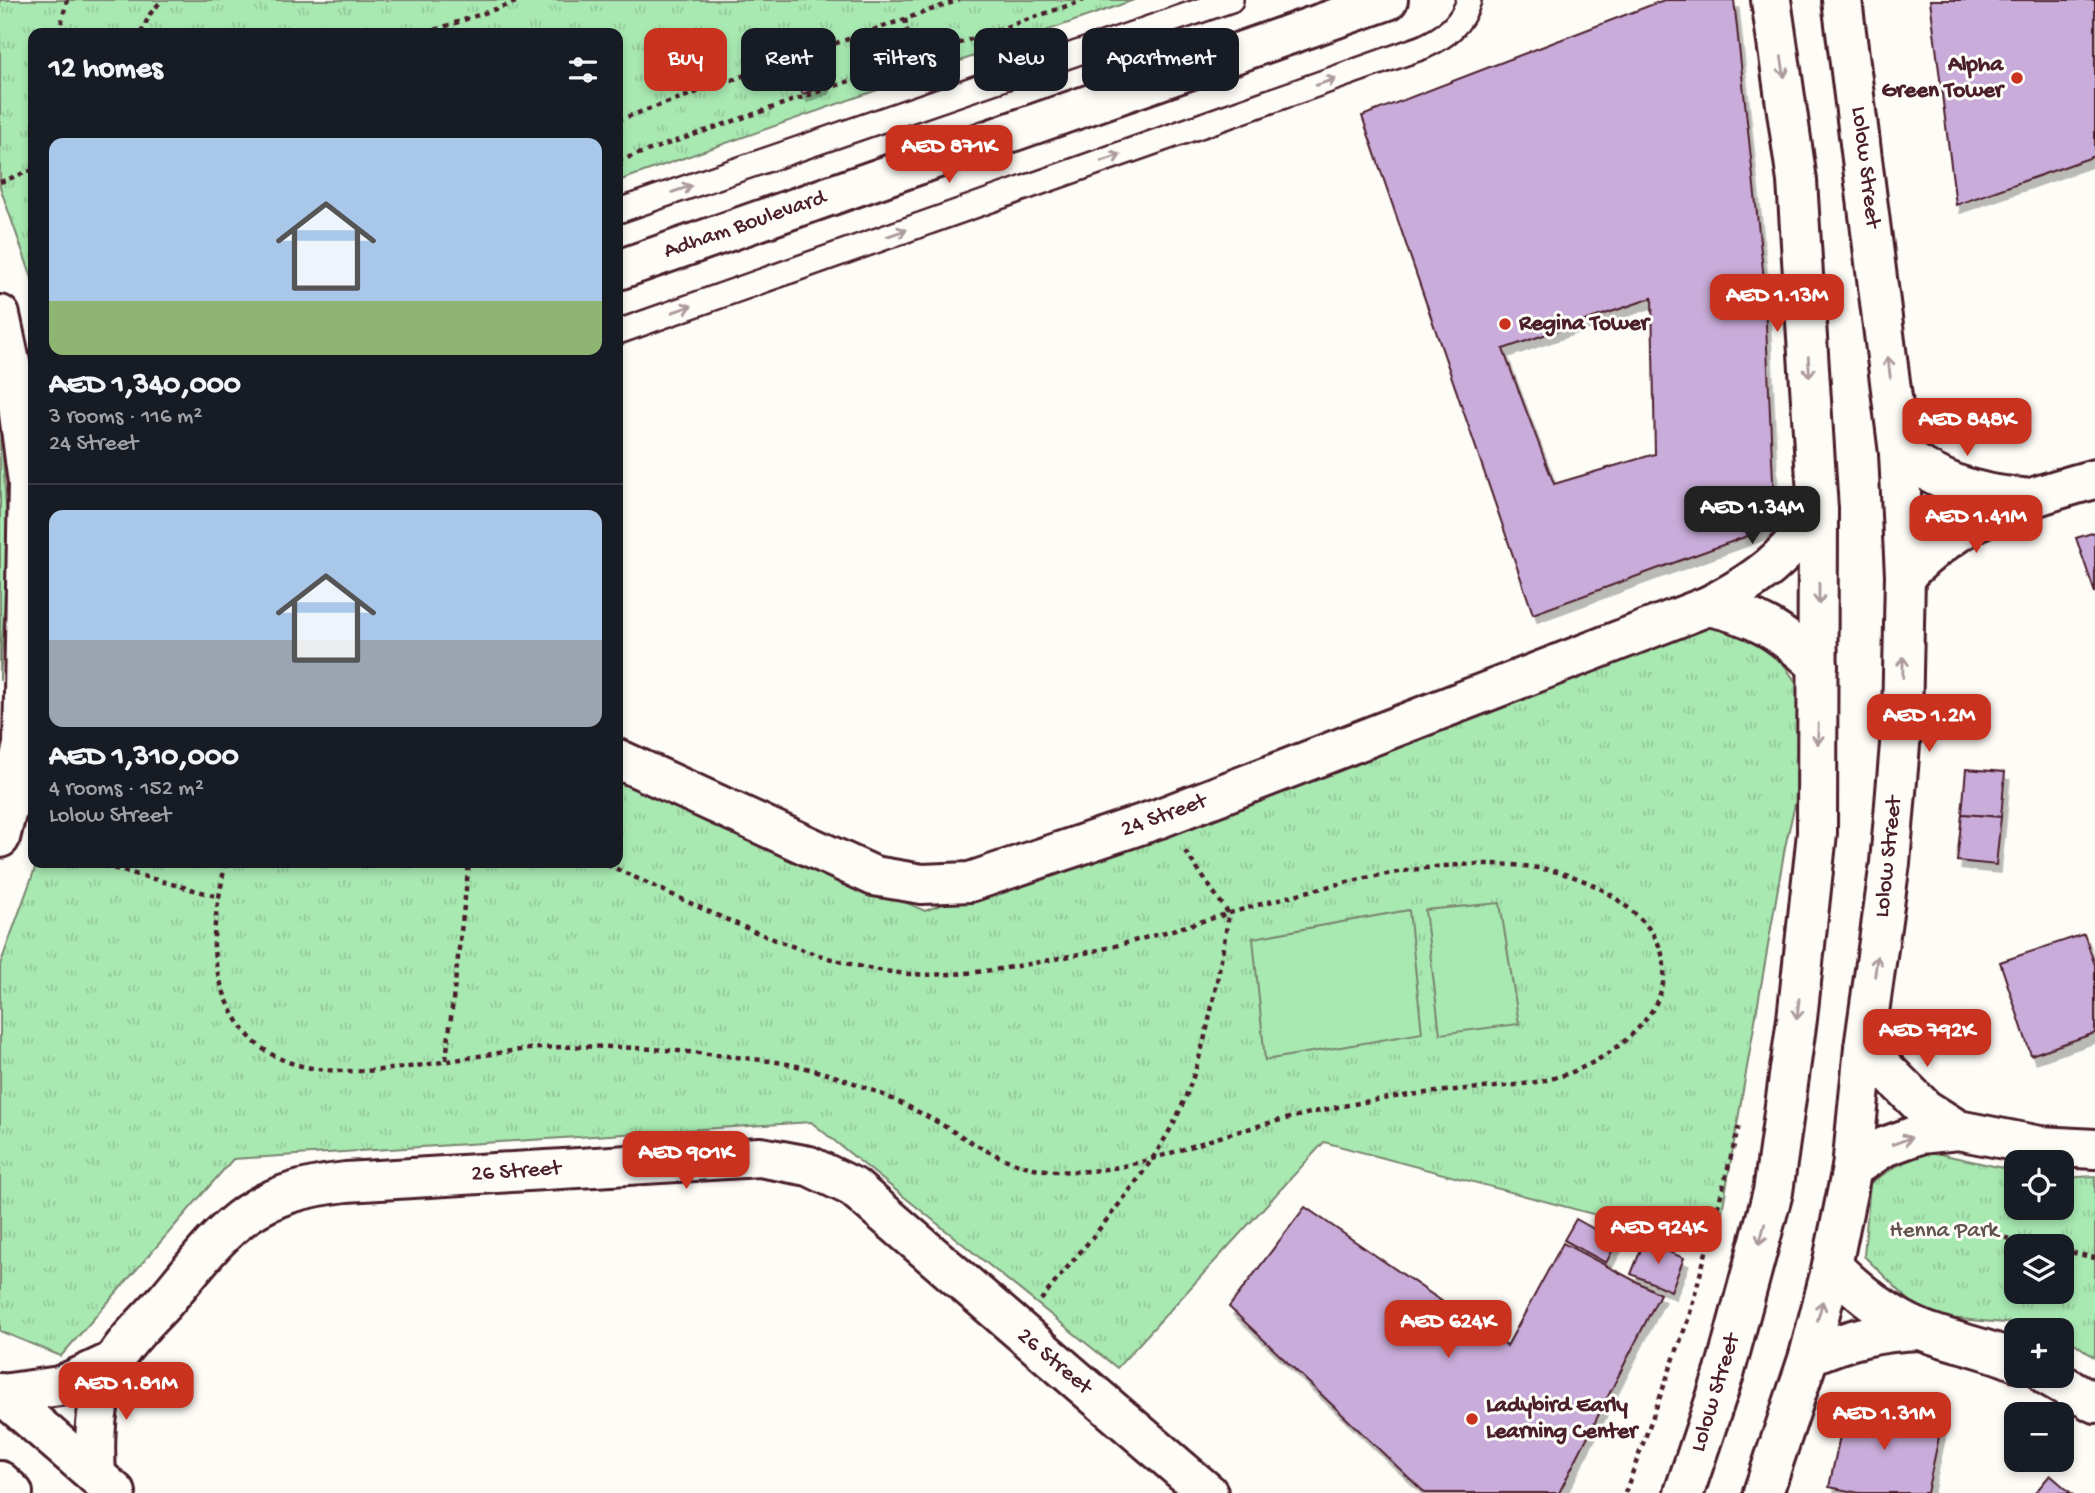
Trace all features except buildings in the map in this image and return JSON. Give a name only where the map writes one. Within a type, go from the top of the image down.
[{"type":"street","name":"Adham Boulevard","points":[[623,268],[1388,0]]},
{"type":"street","name":"Lolow Street","points":[[1684,1493],[1725,1371],[1773,1192],[1797,1018],[1816,833],[1818,510],[1797,181],[1771,0]]},
{"type":"street","name":"Lolow Street","points":[[1763,1493],[1809,1356],[1832,1266],[1852,1168],[1864,1048],[1890,863],[1902,721],[1905,576],[1899,453],[1842,0]]},
{"type":"street","points":[[0,314],[16,390],[28,483],[28,735],[0,838]]},
{"type":"street","points":[[1899,453],[1927,472],[1957,487],[1989,495],[2022,498]]},
{"type":"street","points":[[1905,576],[1927,553],[1957,532],[2022,498],[2095,479]]},
{"type":"street","name":"24 Street","points":[[623,761],[874,877],[922,884],[970,882],[1160,818],[1708,606],[1743,589],[1773,567],[1798,541],[1818,510]]},
{"type":"street","points":[[1708,606],[1740,612],[1768,626],[1795,644],[1818,666]]},
{"type":"street","points":[[1864,1048],[1925,1109],[1958,1130]]},
{"type":"street","points":[[1852,1168],[1884,1147],[1920,1134],[1958,1130],[2040,1146],[2095,1149]]},
{"type":"street","name":"26 Street","points":[[106,1485],[97,1418],[114,1361],[230,1225],[265,1202],[305,1187],[760,1157],[809,1166],[853,1187],[1208,1493]]},
{"type":"street","points":[[1832,1266],[1858,1292],[1888,1313],[1921,1330],[2004,1356]]},
{"type":"street","points":[[1809,1356],[1844,1340],[1882,1331],[1921,1330]]},
{"type":"street","name":"26 Street","points":[[1,1394],[60,1386],[114,1361]]},
{"type":"street","points":[[2069,1388],[2095,1403]]},
{"type":"street","points":[[1,1394],[106,1485]]},
{"type":"street","points":[[0,1481],[13,1493]]},
{"type":"lane","points":[[623,209],[1231,0]]},
{"type":"lane","points":[[623,330],[1423,47],[1450,32],[1460,20],[1469,0]]},
{"type":"path","points":[[60,28],[67,0]]},
{"type":"path","points":[[143,28],[150,14],[162,0]]},
{"type":"path","points":[[441,28],[522,0]]},
{"type":"path","points":[[623,118],[959,0]]},
{"type":"path","points":[[960,44],[1084,0]]},
{"type":"path","points":[[905,19],[907,28]]},
{"type":"path","points":[[623,159],[850,82]]},
{"type":"path","points":[[918,91],[921,107]]},
{"type":"path","points":[[0,181],[28,172]]},
{"type":"path","points":[[1017,1331],[1150,1162],[1186,1097],[1211,1012],[1229,914],[1160,818]]},
{"type":"path","points":[[224,868],[214,949],[225,995],[243,1030],[265,1051],[297,1065],[344,1073],[539,1048],[633,1047],[781,1063],[835,1076],[887,1096],[937,1122],[985,1152],[1038,1170],[1094,1173],[1150,1162],[1289,1118],[1433,1092],[1532,1083],[1575,1071],[1614,1050],[1645,1020],[1661,993],[1665,963],[1655,933],[1633,911],[1600,886],[1561,871],[1520,865],[1447,865],[1357,881],[1094,950],[966,973],[914,974],[859,967],[816,956],[614,868]]},
{"type":"path","points":[[113,868],[220,897]]},
{"type":"path","points":[[446,1060],[468,868]]},
{"type":"path","points":[[1625,1493],[1689,1317],[1742,1116]]},
{"type":"path","points":[[1966,1229],[2004,1238]]},
{"type":"path","points":[[2074,1253],[2095,1258]]},
{"type":"green space","points":[[0,0],[1134,0],[1054,28],[974,28],[974,56],[960,61],[960,28],[850,28],[850,91],[875,91],[623,179],[623,28],[28,28],[28,267],[0,187]]},
{"type":"green space","points":[[0,410],[8,538],[0,681]]},
{"type":"green space","points":[[1708,606],[1785,666],[1808,701],[1811,735],[1785,847],[1716,1247],[1324,1142],[1117,1368],[811,1122],[233,1159],[61,1356],[0,1331],[0,965],[35,868],[623,868],[623,778],[925,911]]},
{"type":"green space","points":[[1500,903],[1519,1024],[1440,1034],[1425,910]]},
{"type":"green space","points":[[1409,910],[1422,1033],[1265,1060],[1253,938]]},
{"type":"green space","name":"Henna Park","points":[[1922,1150],[2004,1168],[2004,1220],[2074,1220],[2074,1177],[2095,1176],[2095,1358],[2074,1343],[2074,1318],[2004,1318],[2004,1323],[1925,1316],[1864,1256],[1870,1183]]},
{"type":"place","name":"Alpha Green Tower","points":[[2017,78]]},
{"type":"place","name":"Regina Tower","points":[[1505,324]]},
{"type":"place","name":"Ladybird Early Learning Center","points":[[1472,1419]]}]
